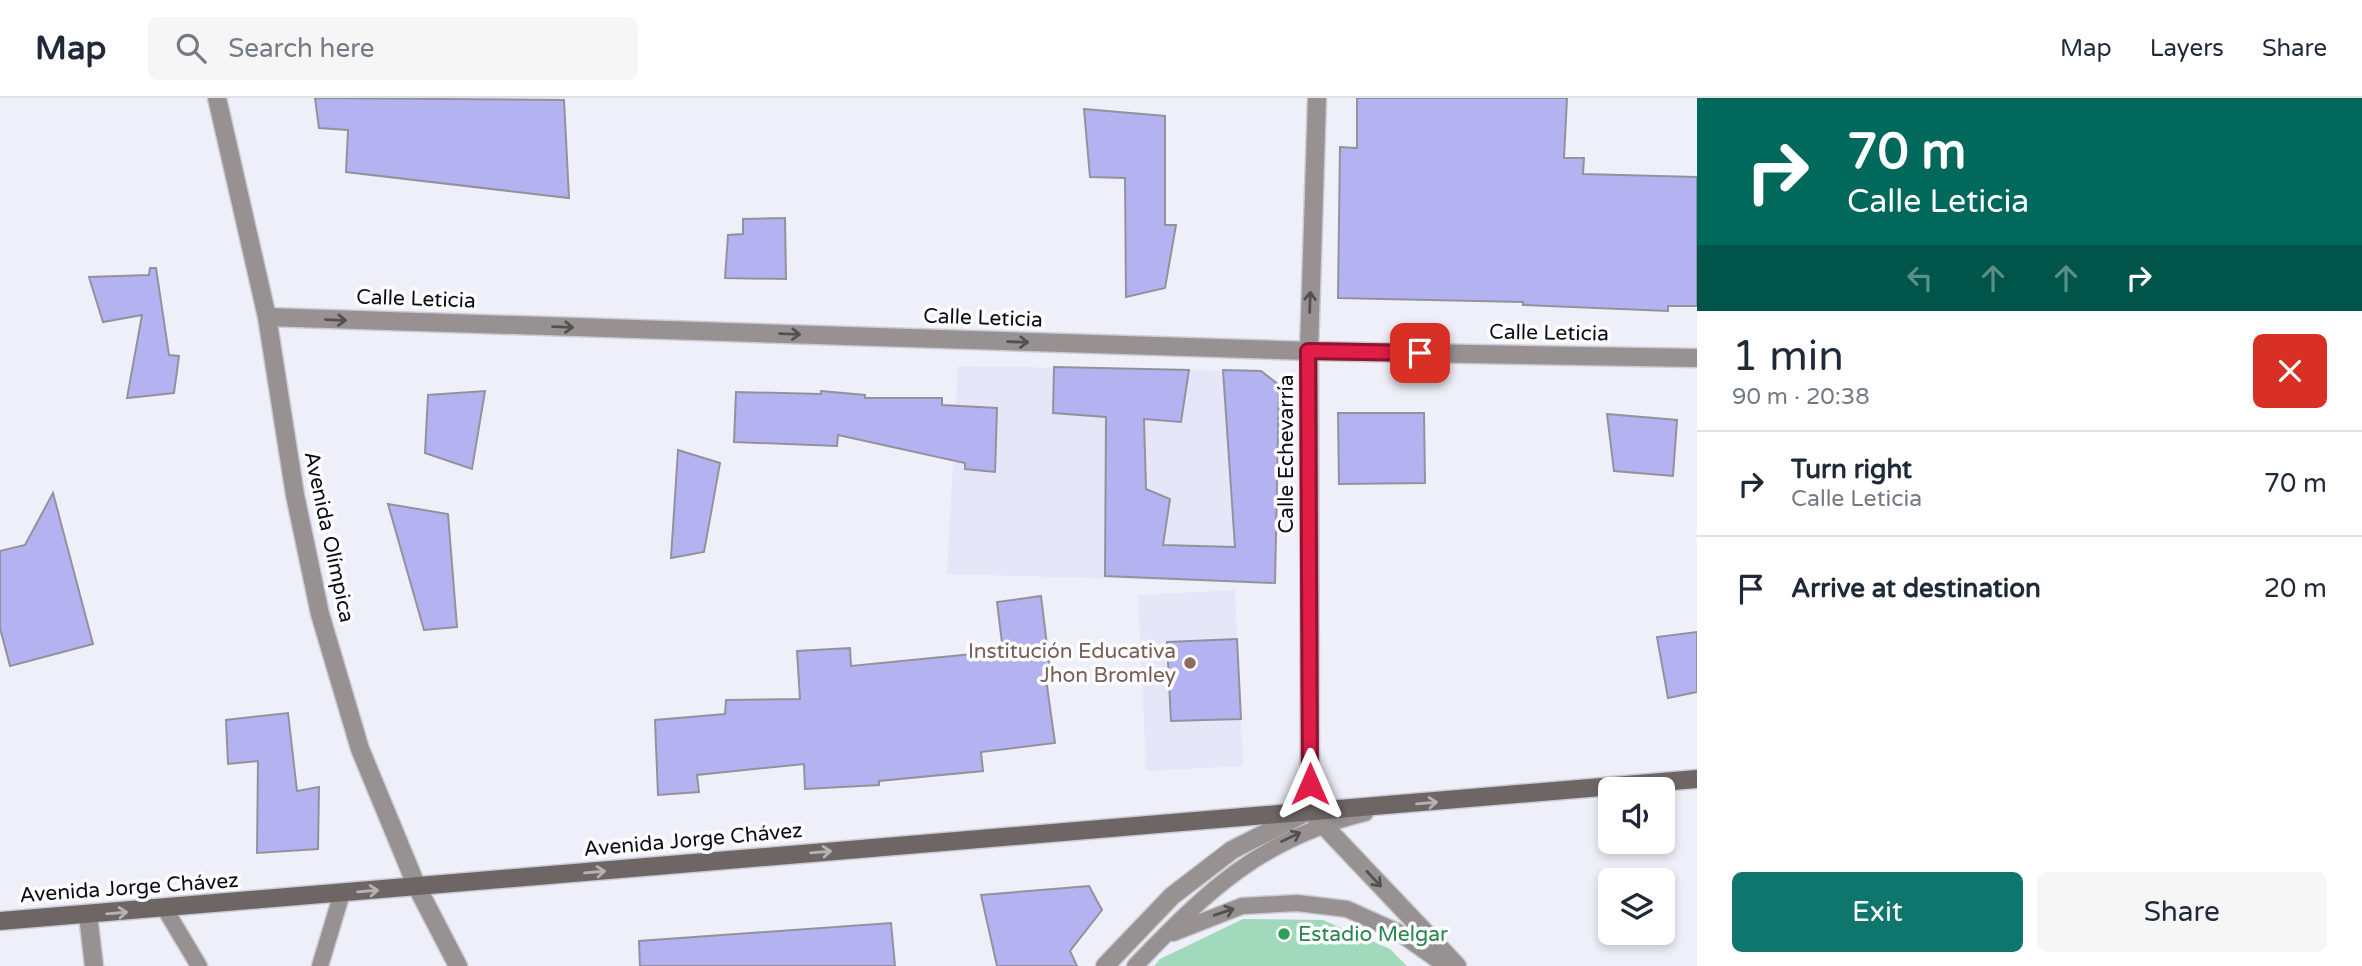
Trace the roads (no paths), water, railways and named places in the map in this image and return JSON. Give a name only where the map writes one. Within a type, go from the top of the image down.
[{"type":"main road","name":"Avenida Jorge Chávez","points":[[0,921],[1316,817],[1391,806],[1697,779]]},
{"type":"street","name":"Avenida Olímpica","points":[[217,98],[267,317],[295,495],[320,614],[360,749],[417,887],[458,966]]},
{"type":"street","name":"Calle Echevarría","points":[[1316,817],[1308,351],[1317,98]]},
{"type":"street","name":"Calle Leticia","points":[[267,317],[1308,351],[1697,358]]},
{"type":"street","points":[[1105,966],[1172,896],[1232,850],[1316,817],[1457,966]]},
{"type":"street","points":[[88,915],[94,966]]},
{"type":"lane","name":"Avenida Jorge Chávez","points":[[1135,966],[1221,882],[1316,817]]},
{"type":"lane","points":[[320,966],[342,893]]},
{"type":"lane","points":[[1161,939],[1242,906],[1297,903],[1347,909],[1398,932],[1446,966]]},
{"type":"lane","points":[[165,909],[199,966]]},
{"type":"place","name":"Institución Educativa Jhon Bromley","points":[[1190,663]]},
{"type":"place","name":"Estadio Melgar","points":[[1284,934]]}]
